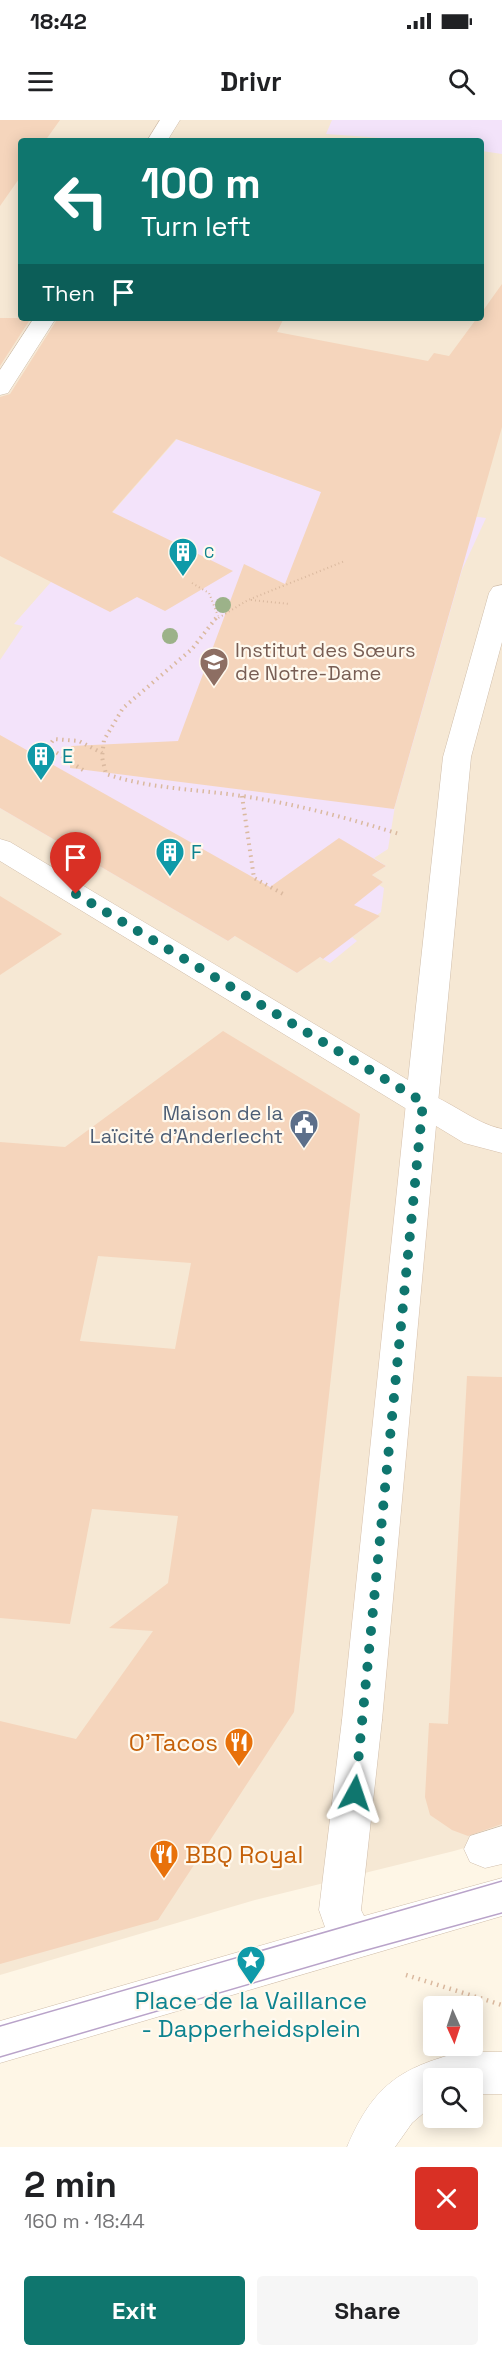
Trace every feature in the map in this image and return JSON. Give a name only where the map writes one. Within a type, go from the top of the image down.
[{"type":"street","points":[[159,138],[170,120]]},
{"type":"street","points":[[1,385],[43,321]]},
{"type":"street","points":[[351,1939],[340,1910],[362,1720],[457,757],[502,593]]},
{"type":"street","points":[[0,848],[476,1135],[502,1141]]},
{"type":"street","points":[[0,2042],[502,1897]]},
{"type":"street","points":[[482,2068],[499,2064]]},
{"type":"street","points":[[370,2147],[384,2121],[404,2097],[423,2086]]},
{"type":"path","points":[[345,561],[248,600],[218,616],[192,650],[123,708],[104,740],[102,753],[106,774],[127,782],[242,796],[350,819],[399,834]]},
{"type":"path","points":[[192,583],[209,592],[218,616]]},
{"type":"path","points":[[248,600],[290,604]]},
{"type":"path","points":[[83,770],[48,747],[54,739],[71,738],[96,747],[102,753]]},
{"type":"path","points":[[242,796],[254,878],[285,895]]},
{"type":"path","points":[[351,1939],[356,1953],[380,1965],[502,2006]]},
{"type":"shaded area","points":[[0,120],[502,120],[502,1837],[255,1900],[0,1975]]},
{"type":"shaded area","points":[[332,120],[502,120],[502,154],[484,151],[484,138],[383,138],[326,134]]},
{"type":"shaded area","name":"Institut des Sœurs de Notre-Dame","points":[[177,439],[340,499],[486,518],[462,570],[395,806],[388,849],[374,858],[386,866],[372,875],[383,882],[379,885],[384,888],[381,912],[377,915],[380,916],[352,937],[357,941],[330,963],[319,957],[297,973],[262,952],[241,932],[228,941],[0,808],[0,660],[23,626],[14,624]]},
{"type":"building","points":[[0,120],[60,120],[47,138],[18,138],[18,180],[0,206]]},
{"type":"building","points":[[502,284],[502,427],[394,809],[70,768],[71,746],[178,741],[244,564],[285,584],[321,492],[176,439],[112,512],[233,571],[165,611],[137,597],[110,612],[0,556],[0,397],[10,394],[56,321],[282,321],[277,332],[428,361],[434,353],[449,356],[475,321],[484,321],[484,309]]},
{"type":"building","points":[[0,318],[18,318],[18,321],[29,321],[0,366]]},
{"type":"building","name":"F","points":[[0,735],[270,887],[339,838],[386,866],[372,875],[383,882],[354,905],[380,916],[323,959],[320,957],[297,973],[235,936],[228,941],[0,808]]},
{"type":"building","points":[[0,896],[62,934],[0,975]]},
{"type":"building","points":[[223,1031],[360,1114],[294,1712],[158,1920],[0,1964],[0,1721],[76,1739],[153,1631],[109,1628],[168,1583],[178,1516],[92,1509],[70,1624],[0,1618],[0,1142],[65,1147]],"holes":[[[98,1256],[191,1263],[175,1349],[80,1341]]]},
{"type":"building","points":[[467,1376],[502,1377],[502,1824],[468,1836],[452,1830],[430,1815],[425,1797],[429,1723],[448,1724]]},
{"type":"tram line","points":[[0,2026],[502,1881]]},
{"type":"tram line","points":[[0,2057],[356,1953],[502,1913]]},
{"type":"place","name":"C","points":[[183,578]]},
{"type":"place","name":"Institut des Sœurs de Notre-Dame","points":[[214,688]]},
{"type":"place","name":"E","points":[[41,782]]},
{"type":"place","name":"F","points":[[170,878]]},
{"type":"place","name":"Maison de la Laïcité d'Anderlecht","points":[[304,1150]]},
{"type":"place","name":"O'Tacos","points":[[239,1768]]},
{"type":"place","name":"BBQ Royal","points":[[164,1880]]},
{"type":"place","name":"Place de la Vaillance - Dapperheidsplein","points":[[251,1986]]},
{"type":"route","points":[[76,894],[423,1102],[355,1793]]}]
